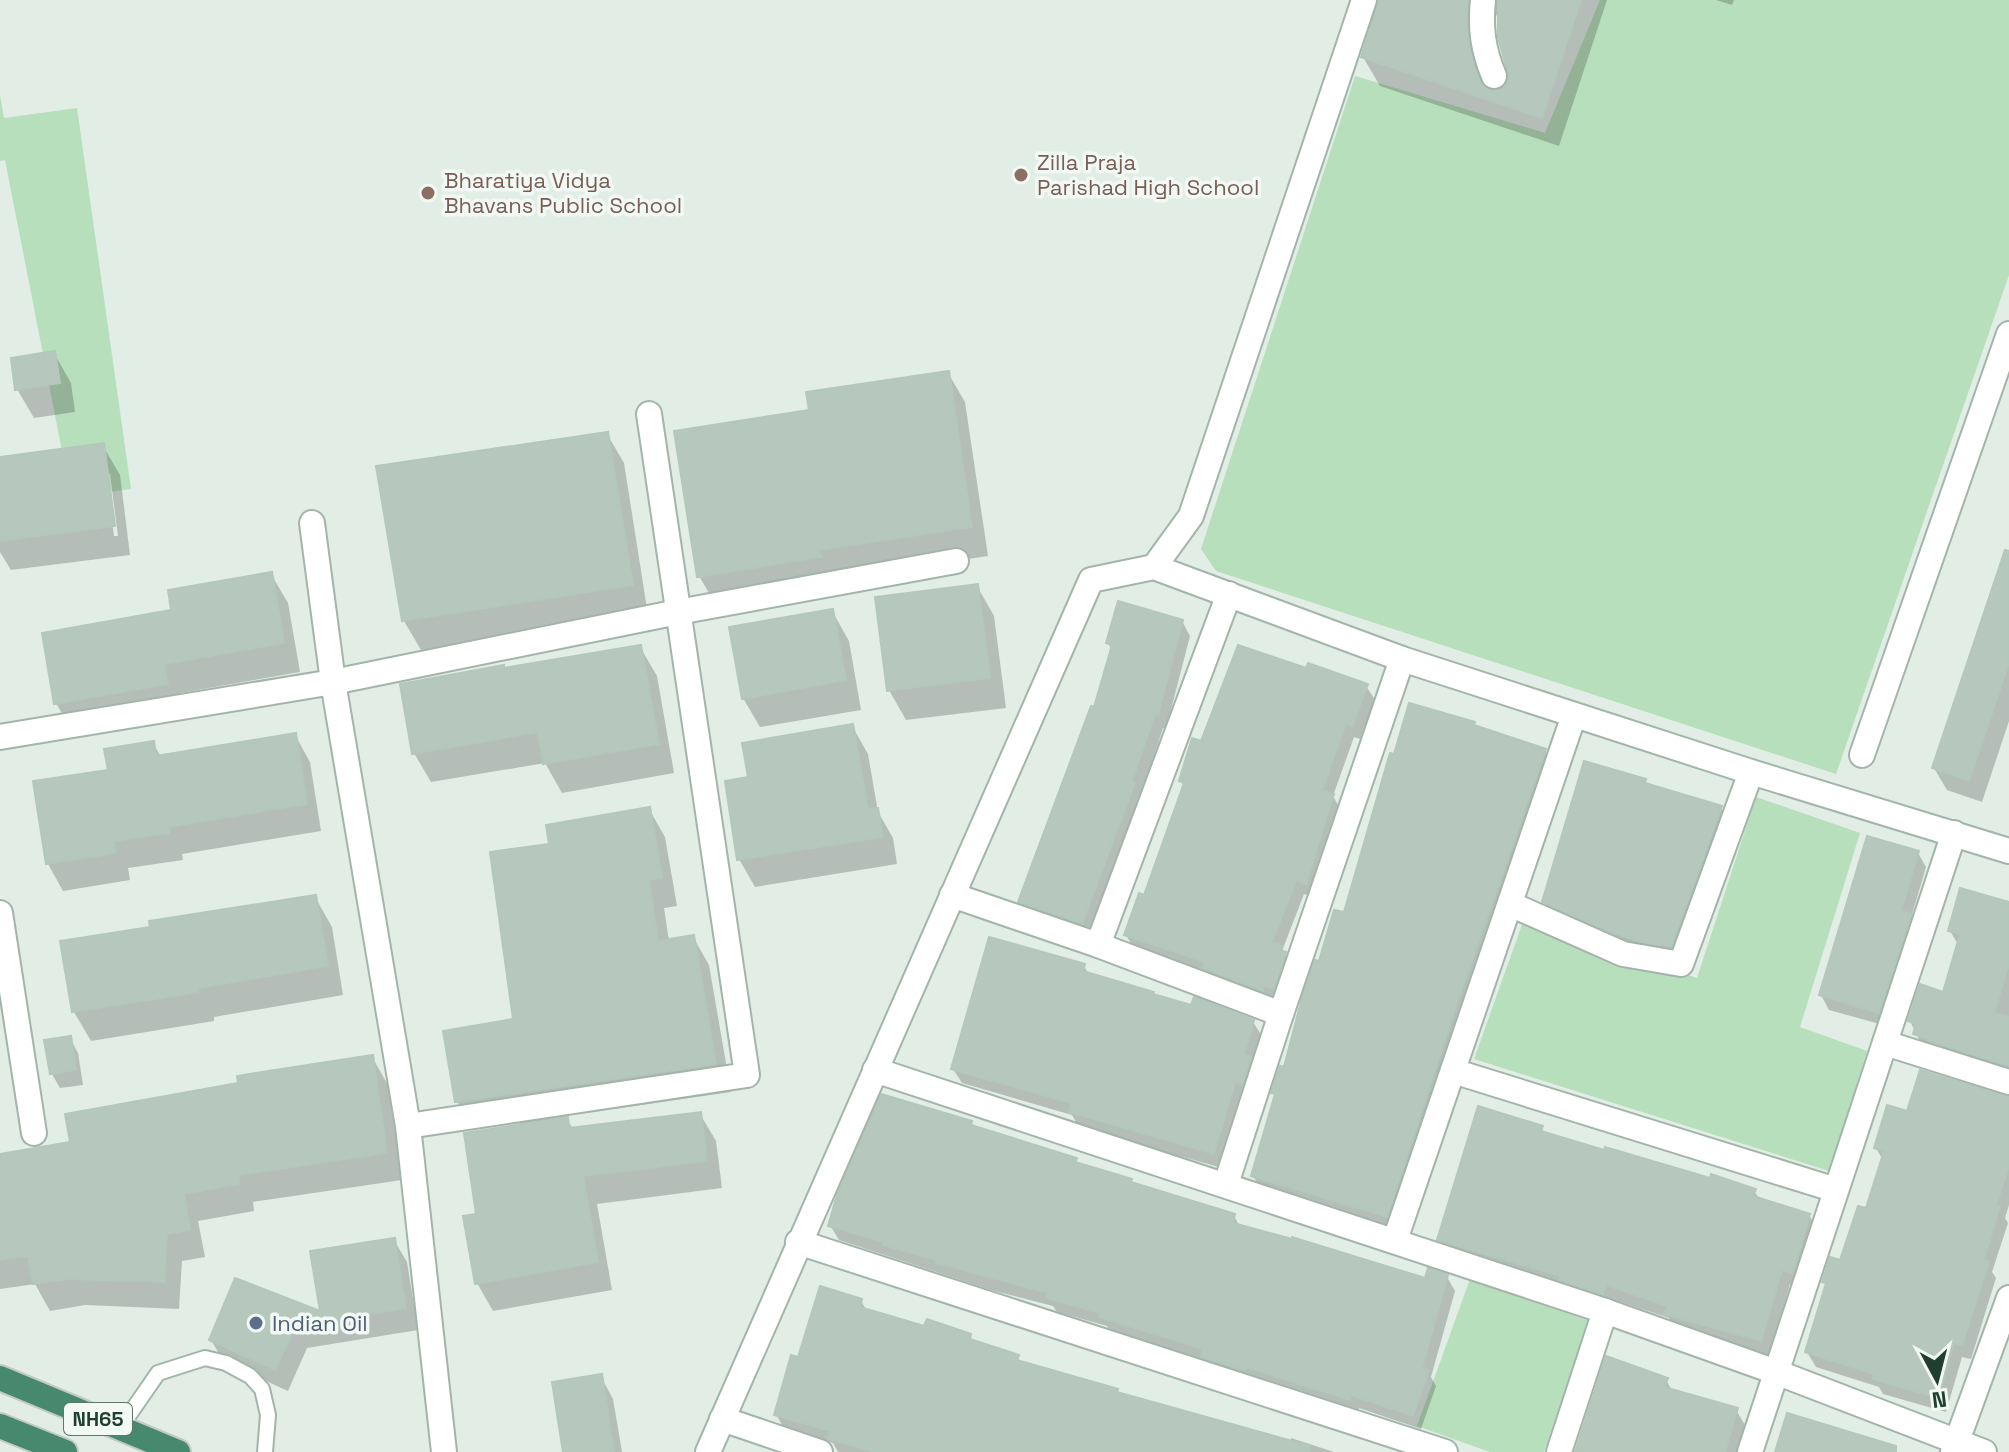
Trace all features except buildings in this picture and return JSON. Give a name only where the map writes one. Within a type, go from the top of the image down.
[{"type":"highway","name":"NH65","points":[[0,1378],[178,1452]]},
{"type":"highway","name":"NH65","points":[[0,1426],[65,1452]]},
{"type":"street","points":[[1154,567],[1191,516],[1364,0]]},
{"type":"street","points":[[1483,0],[1480,27],[1485,55],[1494,76]]},
{"type":"street","points":[[1862,755],[2009,334]]},
{"type":"street","points":[[408,1126],[747,1075],[649,414]]},
{"type":"street","points":[[312,523],[333,682],[408,1126],[444,1452]]},
{"type":"street","points":[[0,737],[333,682],[678,612],[956,561]]},
{"type":"street","points":[[708,1452],[1091,580],[1154,567],[1402,659],[1751,772],[2009,851]]},
{"type":"street","points":[[1098,945],[1229,594]]},
{"type":"street","points":[[1226,1184],[1402,659]]},
{"type":"street","points":[[1395,1240],[1574,715]]},
{"type":"street","points":[[1510,904],[1623,954],[1681,964],[1751,772]]},
{"type":"street","points":[[1750,1452],[1954,833]]},
{"type":"street","points":[[952,895],[1098,945],[1281,1014]]},
{"type":"street","points":[[0,913],[34,1133]]},
{"type":"street","points":[[1885,1043],[2009,1082]]},
{"type":"street","points":[[875,1070],[1605,1311],[1776,1372],[1955,1446],[1984,1452]]},
{"type":"street","points":[[1453,1071],[1836,1190]]},
{"type":"street","points":[[798,1242],[1445,1452]]},
{"type":"street","points":[[1955,1446],[2009,1298]]},
{"type":"street","points":[[1559,1452],[1605,1311]]},
{"type":"street","points":[[722,1419],[820,1452]]},
{"type":"lane","points":[[120,1428],[158,1373],[205,1358],[226,1363],[250,1376],[262,1389],[268,1415],[265,1452]]},
{"type":"green space","points":[[1600,0],[2009,0],[2009,275],[1836,774],[1216,571],[1201,549],[1355,76],[1545,133]]},
{"type":"green space","points":[[0,95],[4,118],[77,108],[131,489],[71,497],[5,160],[0,161]]},
{"type":"green space","points":[[1756,797],[1860,833],[1800,1027],[1867,1051],[1829,1171],[1474,1059],[1524,919],[1697,978]]},
{"type":"green space","points":[[1470,1279],[1590,1321],[1544,1452],[1490,1452],[1417,1426]]},
{"type":"place","name":"Zilla Praja Parishad High School","points":[[1021,175]]},
{"type":"place","name":"Bharatiya Vidya Bhavans Public School","points":[[428,193]]},
{"type":"place","name":"Indian Oil","points":[[256,1323]]}]
